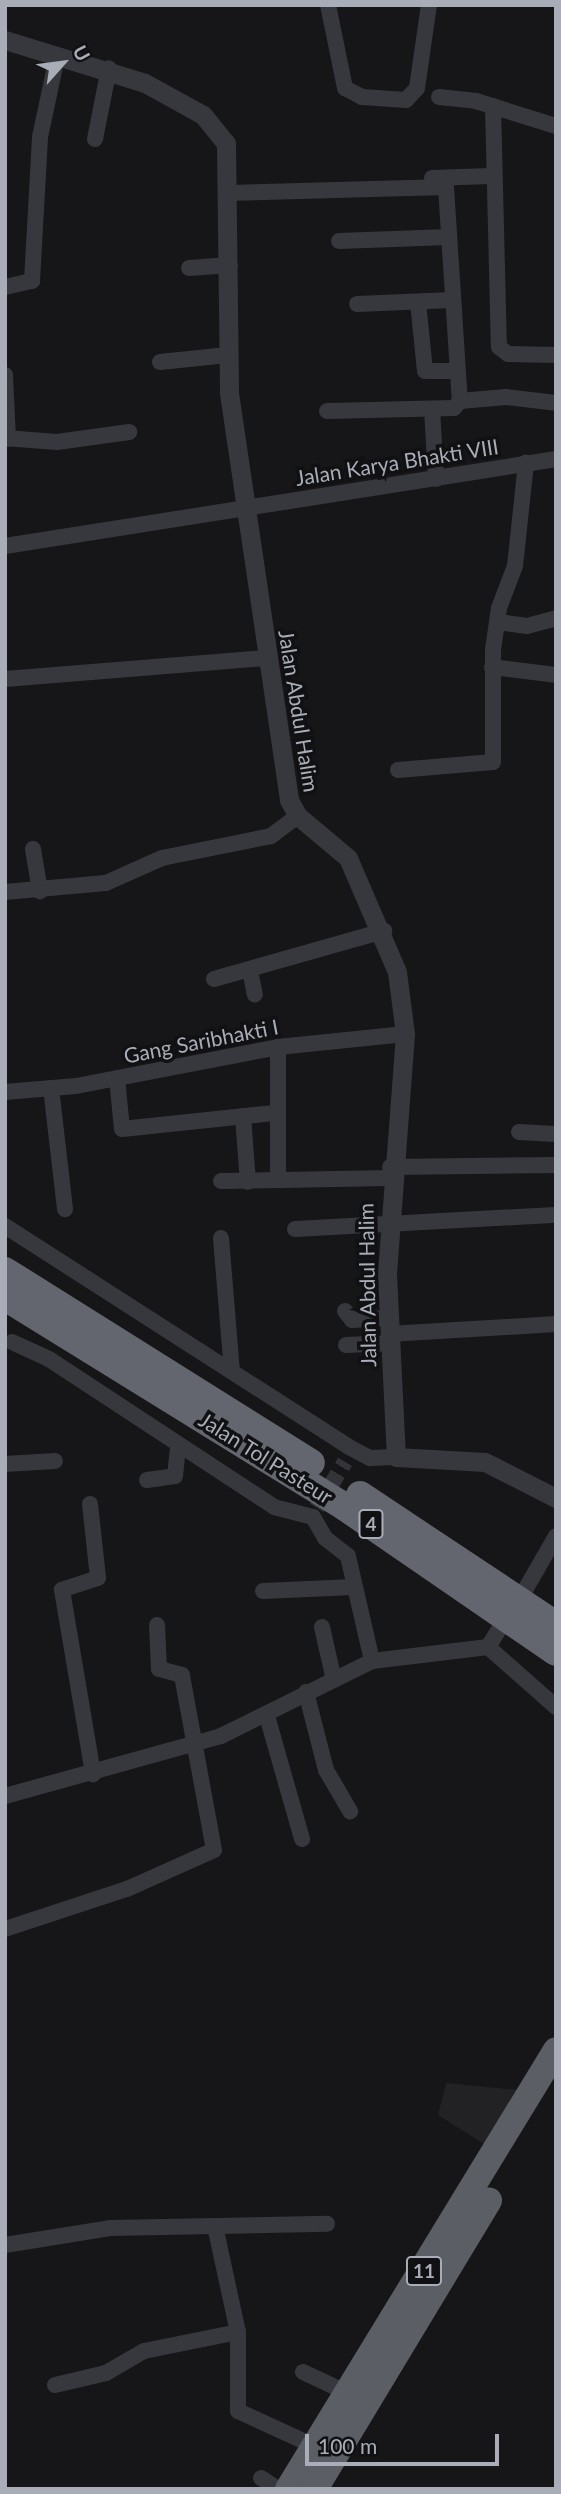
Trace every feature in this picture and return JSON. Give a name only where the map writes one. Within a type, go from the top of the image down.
[{"type":"highway","name":"Jalan Tol Pasteur","points":[[5,1271],[556,1652]]},
{"type":"highway","name":"Jalan Tol Pasteur","points":[[5,1297],[185,1396],[556,1625]]},
{"type":"highway","name":"11","points":[[315,2489],[556,2050]]},
{"type":"highway","name":"11","points":[[288,2489],[348,2393],[400,2331],[556,2083]]},
{"type":"street","points":[[328,5],[345,88],[362,97],[406,100],[417,88],[429,5]]},
{"type":"street","name":"Jalan Abdul Halim","points":[[5,40],[57,57],[109,68],[215,125],[226,143],[235,188],[228,355],[244,509],[286,782],[298,816],[342,848],[384,931],[396,962],[405,1034],[387,1225],[389,1331],[396,1457]]},
{"type":"street","points":[[5,287],[32,281],[40,137],[57,57]]},
{"type":"street","points":[[95,139],[109,68]]},
{"type":"street","points":[[439,97],[493,106],[556,126]]},
{"type":"street","points":[[493,106],[492,176],[499,347],[508,355],[556,355]]},
{"type":"street","points":[[235,188],[492,176]]},
{"type":"street","points":[[235,188],[443,186],[460,401]]},
{"type":"street","points":[[339,241],[448,237]]},
{"type":"street","points":[[189,268],[230,265]]},
{"type":"street","points":[[357,304],[452,300]]},
{"type":"street","points":[[418,302],[425,371],[457,371]]},
{"type":"street","points":[[160,362],[228,355]]},
{"type":"street","points":[[5,375],[6,439],[57,442],[130,432]]},
{"type":"street","points":[[327,411],[432,409],[460,401],[556,403]]},
{"type":"street","points":[[432,409],[436,479]]},
{"type":"street","name":"Jalan Karya Bhakti VIII","points":[[5,546],[556,459]]},
{"type":"street","points":[[398,770],[493,762],[492,667],[498,622],[515,566],[526,463]]},
{"type":"street","points":[[498,622],[527,626],[556,618]]},
{"type":"street","points":[[5,679],[268,658]]},
{"type":"street","points":[[492,667],[556,676]]},
{"type":"street","points":[[5,892],[40,891],[106,883],[162,859],[271,836],[298,816]]},
{"type":"street","points":[[33,849],[40,891]]},
{"type":"street","points":[[214,979],[384,931]]},
{"type":"street","points":[[250,970],[255,995]]},
{"type":"street","name":"Gang Saribhakti I","points":[[5,1092],[117,1078],[278,1046],[405,1034]]},
{"type":"street","points":[[278,1046],[275,1113],[278,1176]]},
{"type":"street","points":[[117,1078],[122,1129],[275,1113]]},
{"type":"street","points":[[51,1088],[65,1209]]},
{"type":"street","points":[[243,1116],[248,1182]]},
{"type":"street","points":[[519,1132],[556,1134]]},
{"type":"street","points":[[221,1181],[248,1182],[278,1176],[297,1182],[390,1173],[556,1165]]},
{"type":"street","points":[[295,1229],[556,1215]]},
{"type":"street","points":[[5,1226],[232,1371],[347,1455],[485,1462],[556,1498]]},
{"type":"street","points":[[221,1238],[232,1371]]},
{"type":"street","points":[[345,1311],[352,1320],[389,1331]]},
{"type":"street","points":[[346,1345],[389,1331],[556,1324]]},
{"type":"street","points":[[12,1342],[49,1359],[178,1447],[274,1507],[315,1513],[325,1538],[344,1550],[372,1661]]},
{"type":"street","points":[[147,1480],[176,1476],[178,1447]]},
{"type":"street","points":[[5,1464],[55,1461]]},
{"type":"street","points":[[90,1504],[98,1578],[68,1583],[62,1590],[93,1774]]},
{"type":"street","points":[[525,1590],[556,1536]]},
{"type":"street","points":[[263,1591],[354,1587]]},
{"type":"street","points":[[5,1928],[127,1889],[214,1850],[190,1745],[182,1675],[159,1669],[157,1625]]},
{"type":"street","points":[[488,1647],[501,1626]]},
{"type":"street","points":[[322,1627],[333,1676]]},
{"type":"street","points":[[5,1796],[93,1774],[190,1745],[267,1716],[333,1676],[372,1661],[488,1647],[556,1707]]},
{"type":"street","points":[[306,1692],[326,1770],[350,1811]]},
{"type":"street","points":[[267,1716],[302,1839]]},
{"type":"street","points":[[5,2245],[110,2228],[327,2224]]},
{"type":"street","points":[[215,2226],[238,2332],[240,2414],[314,2446]]},
{"type":"street","points":[[55,2385],[106,2373],[144,2351],[238,2332]]},
{"type":"street","points":[[303,2372],[348,2393]]},
{"type":"street","points":[[261,2478],[278,2489]]},
{"type":"shaded area","points":[[446,2083],[519,2090],[487,2146],[438,2115]]},
{"type":"tunnel","points":[[317,1508],[345,1462]]}]
